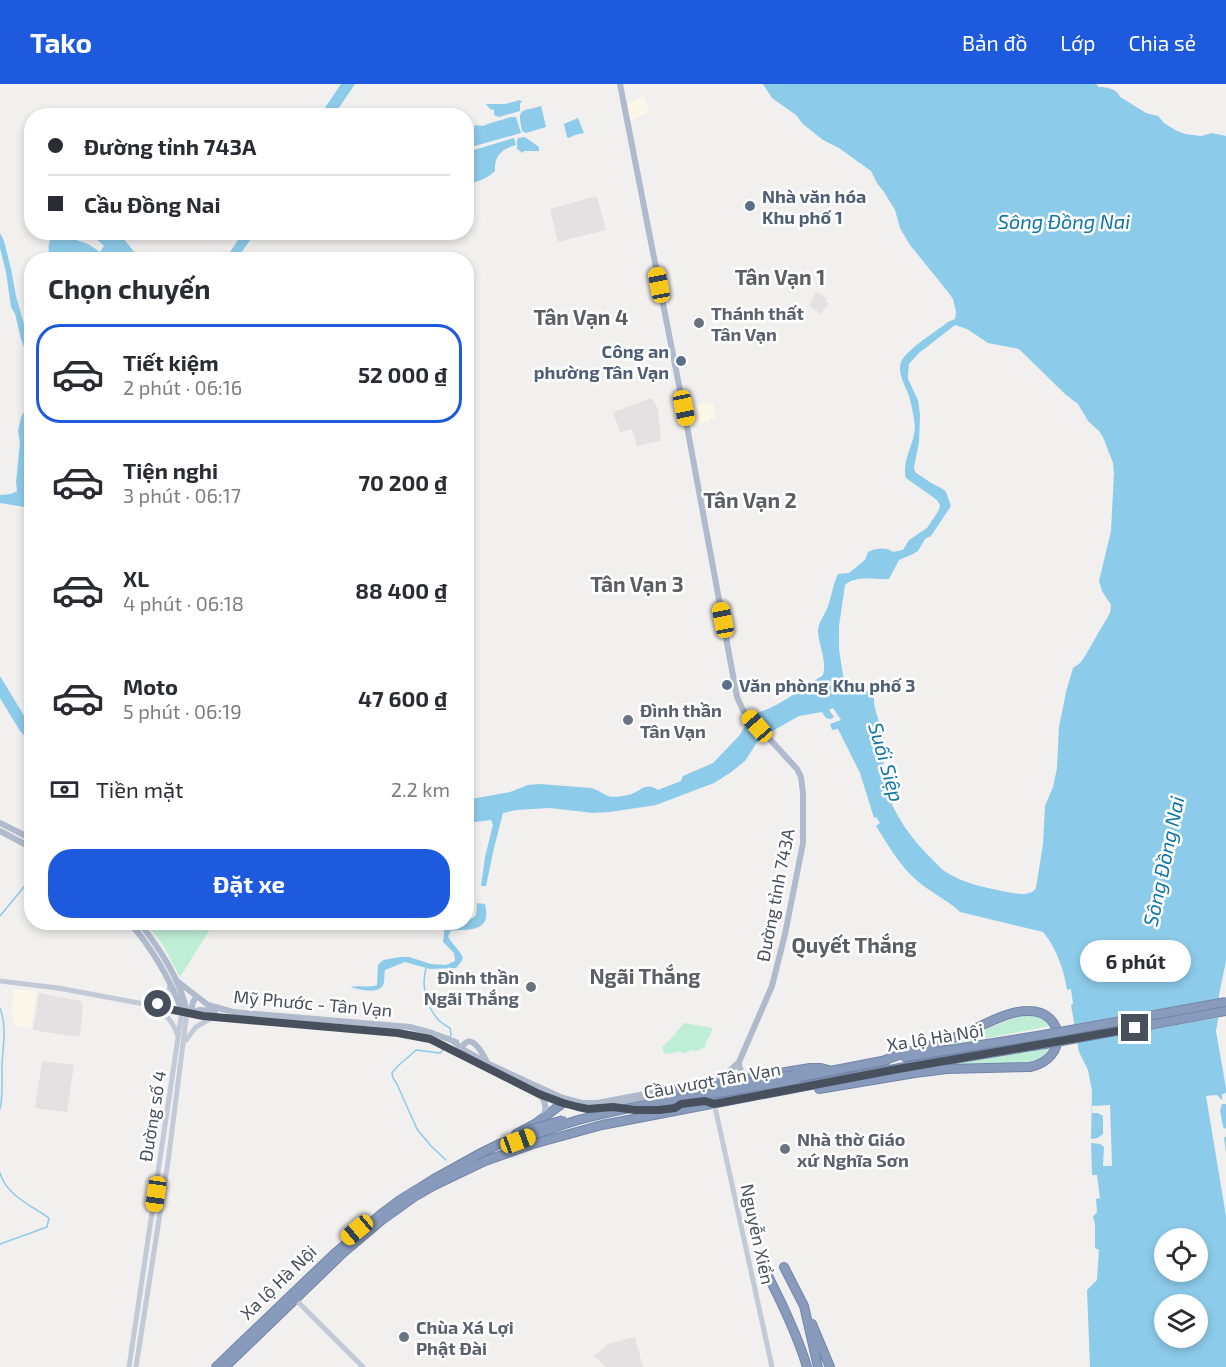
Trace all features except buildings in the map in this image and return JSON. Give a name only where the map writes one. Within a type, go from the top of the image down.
[{"type":"highway","name":"Xa lộ Hà Nội","points":[[797,1078],[885,1060],[1043,1035],[1226,1002]]},
{"type":"highway","points":[[877,1073],[889,1077],[947,1069],[1030,1068],[1039,1066],[1053,1053],[1058,1033],[1052,1022],[1043,1014],[1032,1010],[1018,1012],[955,1037],[885,1060]]},
{"type":"highway","name":"Xa lộ Hà Nội","points":[[715,1106],[898,1069],[1226,1011]]},
{"type":"highway","name":"Xa lộ Hà Nội","points":[[675,1089],[810,1068],[833,1071]]},
{"type":"highway","name":"Xa lộ Hà Nội","points":[[227,1367],[309,1289],[309,1285],[382,1220],[414,1197],[485,1161],[548,1140],[552,1141],[619,1125],[624,1121],[889,1077],[898,1069]]},
{"type":"highway","name":"Xa lộ Hà Nội","points":[[797,1078],[830,1075],[851,1078]]},
{"type":"highway","name":"Cầu vượt Tân Vạn","points":[[527,1134],[578,1118],[631,1106],[797,1078]]},
{"type":"highway","points":[[499,1144],[543,1118],[566,1101]]},
{"type":"highway","name":"Xa lộ Hà Nội","points":[[214,1367],[348,1241],[399,1199],[499,1144],[527,1134]]},
{"type":"highway","name":"Xa lộ Hà Nội","points":[[485,1161],[499,1149],[527,1134]]},
{"type":"highway","name":"Xa lộ Hà Nội","points":[[474,1166],[495,1161],[499,1156]]},
{"type":"highway","points":[[784,1268],[804,1306],[830,1367]]},
{"type":"highway","points":[[768,1276],[800,1344],[806,1367]]},
{"type":"highway","points":[[804,1306],[818,1367]]},
{"type":"main road","name":"Đường tỉnh 743A","points":[[620,84],[686,420],[737,697],[741,707],[797,769],[804,793],[803,843],[785,934],[772,986],[739,1062]]},
{"type":"main road","points":[[0,823],[24,835]]},
{"type":"main road","points":[[0,831],[24,843]]},
{"type":"main road","name":"Mỹ Phước - Tân Vạn","points":[[135,930],[173,982],[213,1008],[233,1012],[410,1027],[441,1040]]},
{"type":"main road","name":"Mỹ Phước - Tân Vạn","points":[[145,930],[159,949],[187,1012]]},
{"type":"main road","points":[[187,1012],[196,998]]},
{"type":"main road","points":[[187,1012],[205,1004]]},
{"type":"main road","points":[[187,1012],[200,1010],[217,1015],[233,1012]]},
{"type":"main road","name":"Mỹ Phước - Tân Vạn","points":[[217,1015],[398,1033],[441,1040]]},
{"type":"main road","points":[[441,1040],[566,1101],[588,1104],[675,1089],[720,1078],[739,1062]]},
{"type":"main road","points":[[461,1048],[468,1041],[472,1042],[486,1060]]},
{"type":"main road","points":[[461,1048],[539,1094],[588,1109],[645,1099],[659,1106],[705,1101],[715,1106]]},
{"type":"main road","points":[[739,1062],[741,1071],[752,1078]]},
{"type":"main road","points":[[539,1094],[546,1106],[543,1118]]},
{"type":"main road","points":[[599,1107],[659,1110],[675,1108],[681,1104]]},
{"type":"street","points":[[0,981],[58,988],[187,1012]]},
{"type":"street","points":[[154,1006],[161,1003],[167,996],[173,982]]},
{"type":"street","points":[[154,1006],[168,1016],[179,1038]]},
{"type":"street","name":"Đường số 4","points":[[129,1367],[179,1038],[187,1012]]},
{"type":"street","name":"Đường số 4","points":[[136,1367],[168,1162],[187,1012]]},
{"type":"street","points":[[184,1044],[196,1027],[217,1015]]},
{"type":"street","name":"Nguyễn Xiển","points":[[715,1106],[772,1367]]},
{"type":"street","points":[[296,1300],[363,1367]]},
{"type":"shaded area","points":[[644,96],[649,112],[629,121],[626,105]]},
{"type":"shaded area","points":[[597,196],[606,230],[558,242],[550,209]]},
{"type":"shaded area","points":[[816,292],[827,298],[825,301],[829,303],[821,314],[809,306]]},
{"type":"shaded area","points":[[652,398],[658,409],[661,441],[637,446],[632,429],[620,432],[613,412]]},
{"type":"shaded area","points":[[690,401],[691,407],[713,402],[716,418],[695,424],[688,423],[684,402]]},
{"type":"shaded area","points":[[14,989],[37,991],[31,1028],[14,1025],[12,1010]]},
{"type":"shaded area","points":[[39,993],[81,1001],[83,1006],[80,1035],[77,1037],[33,1030]]},
{"type":"shaded area","points":[[42,1061],[74,1065],[67,1112],[35,1108]]},
{"type":"shaded area","points":[[635,1337],[643,1367],[606,1367],[594,1356],[608,1344]]},
{"type":"green space","points":[[151,930],[210,930],[180,977],[163,945]]},
{"type":"green space","points":[[1027,1015],[1040,1018],[1050,1026],[941,1047],[1005,1021]]},
{"type":"green space","points":[[684,1023],[713,1029],[706,1046],[698,1051],[692,1050],[682,1054],[680,1051],[664,1053],[662,1047]]},
{"type":"green space","points":[[1050,1048],[1040,1059],[1029,1063],[946,1065]]},
{"type":"water","points":[[341,84],[355,84],[339,108],[325,108]]},
{"type":"water","name":"Sông Đồng Nai","points":[[763,84],[1096,84],[1099,87],[1114,90],[1120,97],[1146,113],[1158,116],[1177,131],[1201,136],[1212,133],[1226,136],[1226,961],[1219,995],[1216,1031],[1226,1088],[1226,1367],[1090,1367],[1087,1290],[1097,1280],[1099,1250],[1095,1248],[1093,1217],[1097,1212],[1096,1199],[1100,1198],[1097,1175],[1092,1175],[1092,1091],[1088,1070],[1079,1052],[1071,1005],[1073,1004],[1071,989],[1067,990],[1059,959],[1043,932],[960,912],[919,882],[902,866],[876,826],[880,823],[876,817],[874,818],[860,773],[838,729],[832,730],[830,724],[841,720],[833,708],[829,710],[834,717],[831,719],[826,718],[822,712],[799,716],[761,736],[745,761],[730,773],[714,783],[656,805],[593,813],[550,808],[503,813],[486,886],[481,886],[493,825],[491,820],[474,822],[474,799],[540,784],[591,788],[608,796],[621,796],[632,794],[646,787],[658,790],[681,781],[683,776],[713,763],[739,736],[753,713],[770,708],[823,675],[824,664],[818,628],[838,574],[849,573],[865,560],[868,552],[881,549],[893,552],[903,550],[909,540],[927,528],[939,510],[940,505],[937,500],[906,478],[906,460],[915,428],[911,403],[901,376],[900,366],[904,357],[913,348],[955,319],[953,299],[910,245],[900,228],[895,210],[871,171],[803,124],[796,115],[772,98]],"holes":[[[955,325],[967,329],[988,343],[1019,349],[1078,404],[1088,421],[1103,437],[1114,472],[1111,531],[1099,581],[1111,605],[1110,613],[1085,656],[1073,668],[1059,727],[1057,768],[1053,787],[1045,806],[1043,844],[1036,888],[1026,894],[981,886],[952,876],[924,851],[908,831],[895,810],[886,786],[883,774],[885,742],[874,698],[860,686],[844,682],[839,649],[839,626],[845,585],[860,579],[889,579],[899,560],[918,551],[951,506],[943,489],[915,472],[920,415],[918,400],[908,379],[909,364],[919,353]]]},
{"type":"water","points":[[520,100],[522,102],[520,111],[499,117],[494,115],[494,110],[486,104],[505,104]]},
{"type":"water","points":[[541,106],[546,127],[526,133],[522,131],[520,118],[522,112]]},
{"type":"water","points":[[516,117],[521,133],[474,146],[474,127],[475,125],[483,126]]},
{"type":"water","points":[[578,118],[584,133],[567,137],[564,124]]},
{"type":"water","points":[[525,137],[539,147],[539,151],[524,151],[523,153],[517,149],[518,138]]},
{"type":"water","points":[[514,138],[516,145],[500,154],[496,161],[495,171],[482,180],[474,182],[474,150]]},
{"type":"water","points":[[0,233],[4,241],[24,324],[24,347],[11,307],[0,248]]},
{"type":"water","points":[[51,240],[76,240],[100,252],[49,252]]},
{"type":"water","points":[[98,240],[125,240],[134,252],[100,252],[104,246]]},
{"type":"water","points":[[238,240],[250,240],[242,252],[230,252]]},
{"type":"water","points":[[24,412],[24,507],[0,503],[0,495],[17,491],[20,443],[18,431]]},
{"type":"water","points":[[0,676],[24,715],[24,735],[20,731],[0,698]]},
{"type":"water","points":[[477,903],[485,904],[485,920],[482,925],[474,929]]},
{"type":"water","points":[[444,930],[462,930],[451,931],[448,936],[463,958],[456,968],[430,969],[405,962],[385,970],[383,985],[377,990],[350,987],[377,985],[378,965],[383,960],[409,957],[431,964],[446,965],[455,961],[454,953],[443,942]]},
{"type":"pier","points":[[1222,998],[1222,1017],[1075,1043],[1071,1025]]},
{"type":"pier","points":[[1226,1093],[1226,1104],[1222,1104],[1220,1110],[1223,1127],[1226,1129],[1224,1138],[1226,1216],[1206,1096],[1217,1095],[1222,1100],[1222,1094]]},
{"type":"pier","points":[[1110,1105],[1112,1166],[1103,1166],[1104,1147],[1091,1143],[1091,1139],[1103,1134],[1103,1116],[1092,1113],[1092,1106]]},
{"type":"waterway","points":[[0,916],[24,887]]},
{"type":"waterway","points":[[426,968],[425,994],[437,1017],[450,1028],[450,1037]]},
{"type":"waterway","points":[[0,1008],[4,1036],[0,1109]]},
{"type":"waterway","points":[[443,1050],[440,1053],[416,1050],[392,1073],[417,1129],[446,1160]]},
{"type":"waterway","points":[[0,1173],[3,1181],[14,1194],[49,1218],[47,1227],[0,1244]]},
{"type":"place","name":"Nhà văn hóa Khu phố 1","points":[[750,206]]},
{"type":"place","name":"Thánh thất Tân Vạn","points":[[699,323]]},
{"type":"place","name":"Công an phường Tân Vạn","points":[[681,361]]},
{"type":"place","name":"Văn phòng Khu phố 3","points":[[727,685]]},
{"type":"place","name":"Đình thần Tân Vạn","points":[[628,720]]},
{"type":"place","name":"Đình thần Ngãi Thắng","points":[[531,987]]},
{"type":"place","name":"Nhà thờ Giáo xứ Nghĩa Sơn","points":[[785,1149]]},
{"type":"place","name":"Chùa Xá Lợi Phật Đài","points":[[404,1337]]},
{"type":"district","name":"Tân Vạn 1","points":[[780,276]]},
{"type":"district","name":"Tân Vạn 4","points":[[581,316]]},
{"type":"district","name":"Tân Vạn 2","points":[[750,499]]},
{"type":"district","name":"Tân Vạn 3","points":[[637,583]]},
{"type":"district","name":"Quyết Thắng","points":[[854,944]]},
{"type":"district","name":"Ngãi Thắng","points":[[645,975]]},
{"type":"route","points":[[158,1004],[154,1006],[203,1016],[415,1035],[448,1047],[548,1097],[588,1109],[613,1107],[659,1110],[705,1101],[714,1104],[1135,1028]]},
{"type":"water label","name":"Suối Siệp","points":[[887,762]]}]
